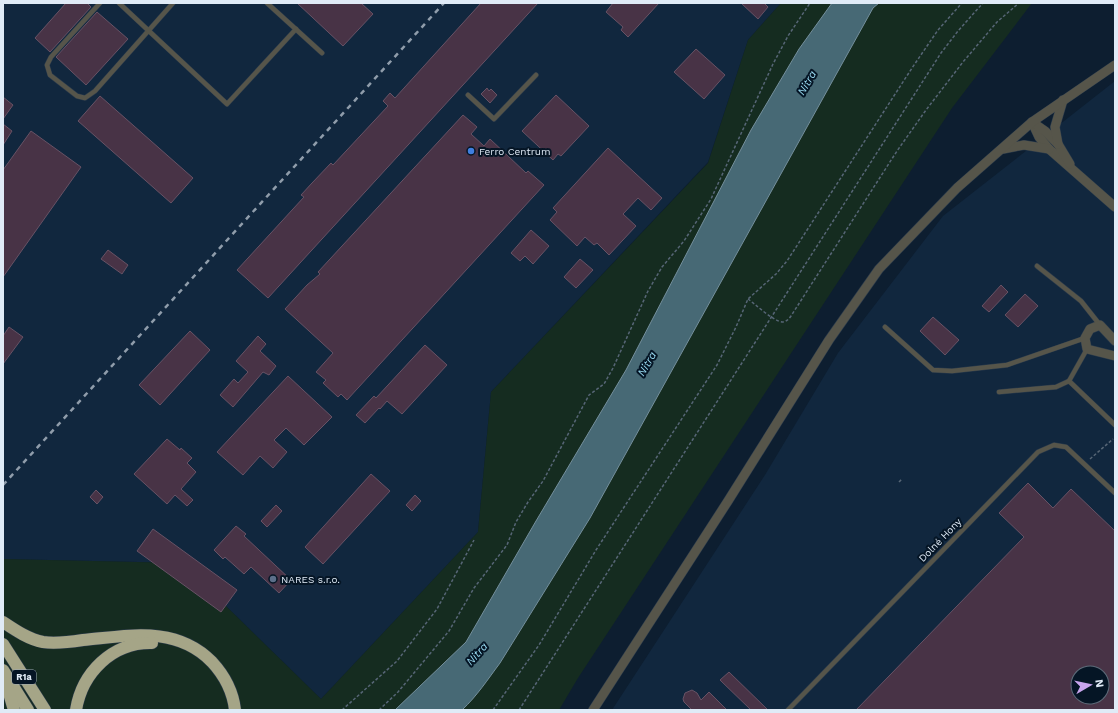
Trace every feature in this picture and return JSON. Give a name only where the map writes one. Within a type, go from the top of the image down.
[{"type":"highway","points":[[3,622],[22,634],[43,642],[68,642],[145,635],[164,636],[178,640],[194,647],[206,656],[219,670],[228,686],[235,710]]},
{"type":"highway","points":[[76,710],[81,690],[88,677],[99,664],[113,653],[129,646],[146,642],[176,645],[202,660],[223,688],[228,703],[228,710]]},
{"type":"highway","name":"R1a","points":[[3,644],[45,710]]},
{"type":"highway","points":[[3,671],[14,710]]},
{"type":"highway","name":"R1a","points":[[3,671],[28,710]]},
{"type":"street","points":[[593,710],[728,501],[829,340],[879,269],[957,188],[1032,122],[1115,64]]},
{"type":"street","points":[[1058,144],[1055,127],[1063,100]]},
{"type":"street","points":[[1032,122],[1045,131],[1058,144],[1073,170]]},
{"type":"street","points":[[1032,122],[1039,137],[1049,149],[1115,208]]},
{"type":"street","points":[[1002,149],[1024,145],[1049,149]]},
{"type":"street","points":[[1115,340],[1100,325],[1090,329],[1085,338],[1087,349],[1115,356]]},
{"type":"lane","points":[[100,3],[51,57],[47,65],[50,75],[77,96],[85,98],[95,91],[173,3]]},
{"type":"lane","points":[[119,3],[227,104],[296,29]]},
{"type":"lane","points":[[267,3],[322,53]]},
{"type":"lane","points":[[468,95],[494,119],[536,75]]},
{"type":"lane","points":[[1037,266],[1081,301],[1100,325]]},
{"type":"lane","points":[[885,327],[933,370],[952,371],[1008,365],[1085,338]]},
{"type":"lane","points":[[999,392],[1056,387],[1069,381],[1087,349]]},
{"type":"lane","points":[[1069,381],[1115,424]]},
{"type":"lane","name":"Dolné Hony","points":[[788,710],[1038,452],[1054,445],[1066,448],[1115,493]]},
{"type":"path","points":[[379,710],[398,692],[449,631],[474,588],[507,545],[516,522],[543,481],[589,395],[604,384],[613,368],[648,291],[662,267],[684,241],[710,199],[773,64],[788,36],[810,3]]},
{"type":"path","points":[[493,710],[539,645],[596,550],[717,365],[748,299],[776,274],[787,261],[912,68],[938,30],[962,3]]},
{"type":"path","points":[[519,710],[941,53],[983,3]]},
{"type":"path","points":[[748,299],[772,317],[782,322],[791,316],[893,158],[926,110],[963,62],[997,22],[1019,3]]},
{"type":"path","points":[[1084,464],[1113,439]]},
{"type":"path","points":[[899,482],[902,479]]},
{"type":"path","points":[[342,710],[397,661],[437,609],[474,540]]},
{"type":"shaded area","points":[[3,3],[781,3],[748,40],[708,162],[491,392],[478,532],[321,699],[182,563],[3,559]]},
{"type":"shaded area","points":[[1115,81],[1115,710],[612,710],[765,475],[838,353],[943,216]]},
{"type":"green space","points":[[781,3],[832,3],[799,49],[751,130],[626,370],[466,642],[395,710],[3,710],[3,559],[182,563],[321,699],[478,532],[491,392],[708,163],[748,40]]},
{"type":"green space","points":[[879,3],[1032,3],[952,108],[578,678],[559,710],[462,710],[500,663],[590,518],[873,8]]},
{"type":"water","name":"Nitra","points":[[832,3],[879,3],[873,8],[590,518],[500,663],[462,710],[395,710],[466,642],[626,370],[751,130],[799,49]]},
{"type":"building","points":[[66,3],[87,3],[91,7],[50,52],[35,38]]},
{"type":"building","points":[[297,3],[361,3],[373,14],[343,46]]},
{"type":"building","points":[[481,3],[538,3],[268,298],[237,270],[304,197],[301,195],[312,183],[331,163],[333,165],[388,106],[383,101],[390,93],[395,98]]},
{"type":"building","points":[[613,3],[659,3],[628,37],[621,30],[623,27],[606,12]]},
{"type":"building","points":[[741,3],[764,3],[768,7],[758,19]]},
{"type":"building","points":[[97,12],[128,39],[86,85],[56,57]]},
{"type":"building","points":[[696,49],[725,75],[704,99],[674,72]]},
{"type":"building","points":[[487,88],[489,91],[491,89],[497,95],[490,103],[481,94]]},
{"type":"building","points":[[556,95],[589,126],[561,156],[558,154],[553,160],[522,131]]},
{"type":"building","points":[[100,96],[193,178],[171,203],[78,121]]},
{"type":"building","points":[[3,97],[13,105],[3,119]]},
{"type":"building","points":[[463,115],[477,127],[471,134],[484,146],[490,139],[526,173],[528,171],[544,185],[347,400],[341,394],[338,397],[323,383],[326,380],[316,372],[333,353],[285,309],[307,285],[320,274],[318,272]]},
{"type":"building","points":[[3,124],[12,131],[3,145]]},
{"type":"building","points":[[31,131],[81,167],[3,277],[3,170]]},
{"type":"building","points":[[608,148],[662,198],[651,210],[638,198],[623,214],[636,226],[609,255],[597,243],[594,245],[585,237],[577,246],[550,220],[557,212],[553,208]]},
{"type":"building","points":[[531,230],[549,246],[533,264],[525,256],[520,261],[511,253]]},
{"type":"building","points":[[108,250],[128,265],[122,274],[101,259]]},
{"type":"building","points":[[580,259],[593,270],[576,288],[564,277]]},
{"type":"building","points":[[1001,285],[1008,292],[989,312],[982,306]]},
{"type":"building","points":[[1025,294],[1038,306],[1018,327],[1005,315]]},
{"type":"building","points":[[933,317],[959,340],[945,355],[920,331]]},
{"type":"building","points":[[9,327],[23,337],[3,364],[3,336]]},
{"type":"building","points":[[190,331],[210,350],[160,405],[139,385]]},
{"type":"building","points":[[258,336],[266,344],[260,351],[276,366],[269,375],[263,372],[233,407],[220,395],[234,379],[238,383],[248,372],[236,361]]},
{"type":"building","points":[[425,345],[447,365],[402,414],[387,401],[365,423],[356,415],[374,396],[376,398]]},
{"type":"building","points":[[288,376],[332,417],[304,445],[286,428],[274,440],[287,452],[273,468],[260,456],[243,475],[217,452]]},
{"type":"building","points":[[167,439],[180,450],[181,448],[192,458],[187,463],[196,472],[181,489],[193,500],[187,506],[175,495],[167,504],[134,474]]},
{"type":"building","points":[[371,474],[390,491],[323,564],[305,547]]},
{"type":"building","points":[[1028,483],[1053,508],[1071,489],[1115,531],[1115,710],[856,710],[1024,537],[999,513]]},
{"type":"building","points":[[96,490],[103,497],[97,504],[90,497]]},
{"type":"building","points":[[415,495],[421,501],[412,511],[406,505]]},
{"type":"building","points":[[276,505],[282,511],[267,527],[261,521]]},
{"type":"building","points":[[236,526],[246,534],[244,536],[291,580],[279,593],[251,567],[244,574],[225,557],[223,559],[214,550]]},
{"type":"building","points":[[153,529],[237,590],[221,612],[137,551]]},
{"type":"building","points":[[729,672],[768,710],[751,710],[720,680]]},
{"type":"building","points":[[692,690],[697,693],[701,700],[709,692],[727,710],[692,710],[683,699],[685,693]]},
{"type":"railway","points":[[3,485],[444,3]]},
{"type":"place","name":"Ferro Centrum","points":[[471,151]]},
{"type":"place","name":"NARES s.r.o.","points":[[273,579]]}]
